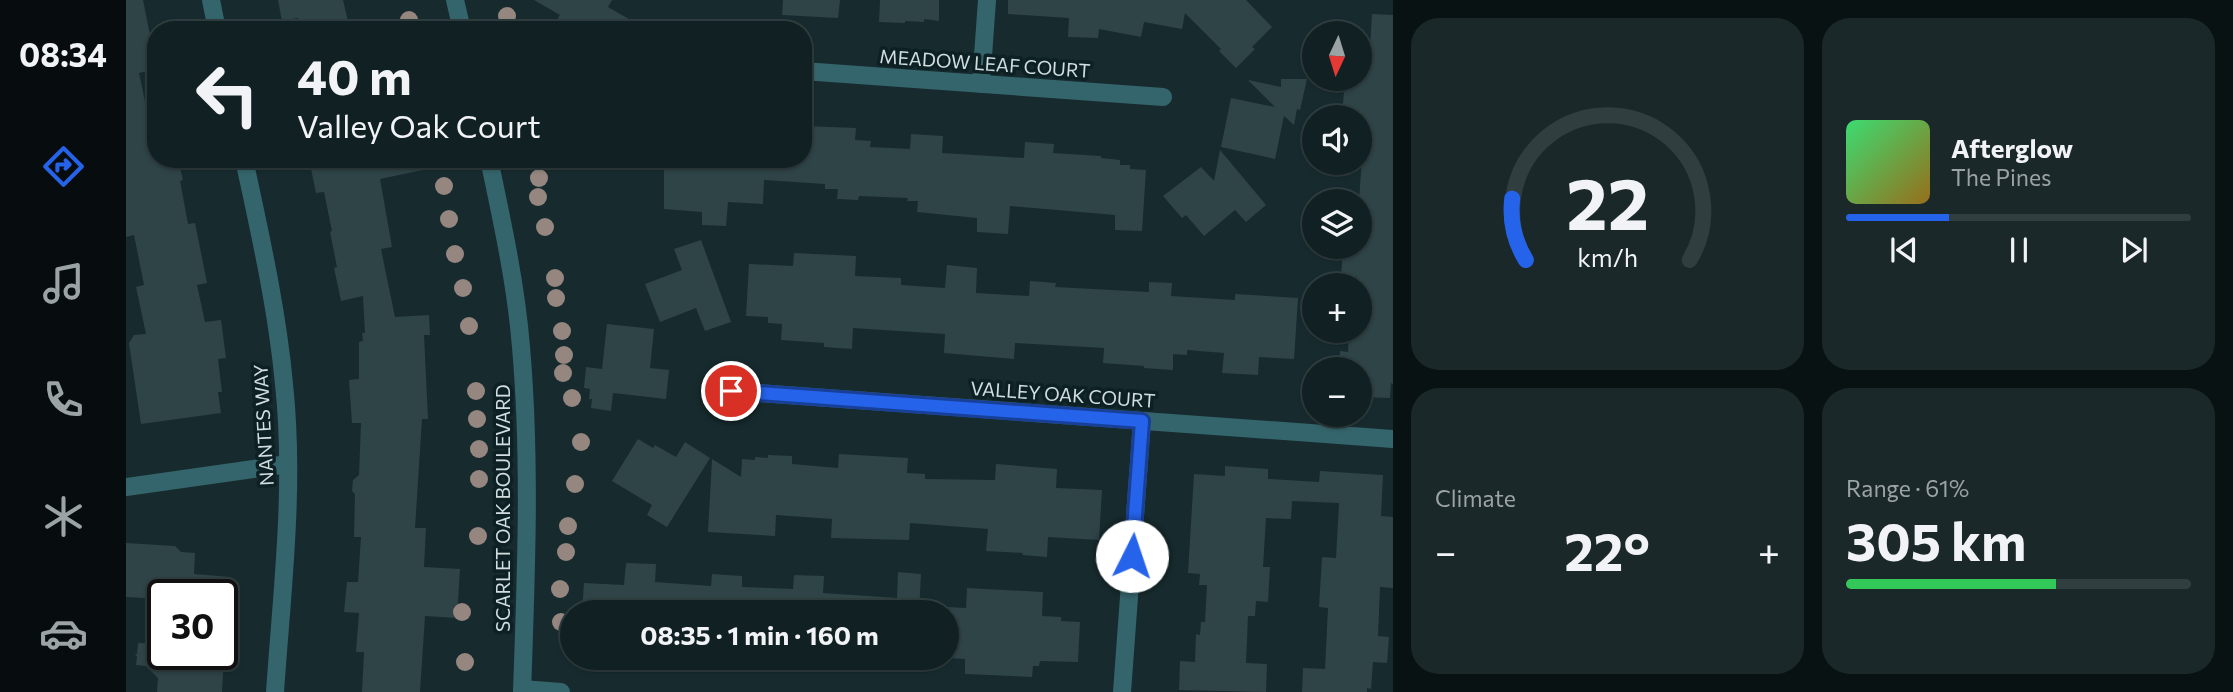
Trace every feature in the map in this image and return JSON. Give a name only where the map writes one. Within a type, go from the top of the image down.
[{"type":"street","points":[[211,0],[215,21]]},
{"type":"street","points":[[455,0],[460,21]]},
{"type":"street","points":[[981,84],[988,0]]},
{"type":"street","name":"MEADOW LEAF COURT","points":[[812,72],[1163,97]]},
{"type":"street","name":"NANTES WAY","points":[[246,168],[276,317],[285,386],[287,516],[275,692]]},
{"type":"street","name":"SCARLET OAK BOULEVARD","points":[[491,168],[509,260],[525,393],[527,516],[522,690]]},
{"type":"street","name":"VALLEY OAK COURT","points":[[731,391],[1393,439]]},
{"type":"street","points":[[1122,692],[1142,421]]},
{"type":"street","points":[[126,487],[288,464]]},
{"type":"street","points":[[522,690],[562,692]]},
{"type":"building","points":[[126,0],[143,0],[147,21],[147,71],[139,73],[147,106],[147,168],[180,168],[188,224],[195,223],[207,283],[197,285],[205,322],[221,320],[226,358],[218,359],[222,392],[218,392],[221,413],[141,424],[129,343],[134,335],[146,334],[136,287],[144,285],[134,235],[126,237]]},
{"type":"building","points":[[278,0],[343,0],[348,21],[299,21],[298,18],[282,21]]},
{"type":"building","points":[[534,0],[612,0],[608,7],[632,21],[556,21],[560,15]]},
{"type":"building","points":[[783,0],[840,0],[838,18],[782,15]]},
{"type":"building","points":[[880,0],[939,0],[939,21],[924,19],[924,22],[879,22]]},
{"type":"building","points":[[1008,0],[1246,0],[1272,27],[1236,68],[1185,13],[1182,29],[1144,22],[1141,37],[1099,29],[1098,38],[1068,37],[1069,18],[1008,14]]},
{"type":"building","points":[[1372,14],[1393,15],[1393,384],[1391,383],[1390,398],[1372,397],[1372,357],[1340,357],[1340,351],[1348,352],[1348,343],[1372,343],[1372,273],[1341,273],[1342,259],[1372,259],[1372,189],[1360,189],[1361,175],[1372,175],[1372,105],[1343,105],[1344,91],[1372,91]]},
{"type":"building","points":[[1281,79],[1302,79],[1302,91],[1304,91],[1294,125],[1284,116],[1275,159],[1221,147],[1231,98],[1275,107],[1248,80],[1281,87]]},
{"type":"building","points":[[812,126],[856,128],[855,140],[871,141],[870,147],[910,149],[911,134],[943,136],[942,153],[1024,158],[1025,142],[1054,144],[1053,153],[1101,156],[1120,160],[1120,165],[1130,165],[1130,169],[1146,170],[1142,231],[1115,230],[1115,215],[1010,206],[1008,234],[977,232],[977,218],[917,212],[918,201],[907,201],[908,198],[859,196],[858,200],[837,199],[838,189],[825,189],[825,184],[764,180],[763,204],[728,202],[726,226],[702,225],[702,212],[664,209],[664,168],[812,168]]},
{"type":"building","points":[[1220,150],[1266,205],[1246,222],[1235,210],[1204,236],[1186,215],[1182,218],[1163,196],[1201,167],[1214,181]]},
{"type":"building","points":[[311,168],[432,168],[380,179],[392,247],[381,249],[395,317],[429,315],[430,335],[424,335],[428,419],[422,419],[415,528],[426,528],[424,567],[460,569],[457,618],[425,616],[420,692],[362,692],[364,652],[356,652],[359,613],[344,612],[347,582],[358,582],[361,537],[354,537],[355,494],[352,491],[353,480],[359,475],[361,423],[352,423],[349,380],[359,379],[359,342],[363,341],[362,333],[365,333],[363,296],[341,301],[324,192],[316,193]]},
{"type":"building","points":[[701,240],[731,322],[705,331],[696,308],[660,322],[645,284],[682,270],[674,249]]},
{"type":"building","points":[[794,253],[856,256],[855,276],[901,278],[901,285],[945,288],[947,265],[977,268],[976,293],[1029,296],[1030,281],[1056,283],[1055,287],[1149,292],[1149,282],[1172,283],[1171,296],[1235,300],[1235,294],[1298,298],[1294,359],[1259,357],[1258,375],[1222,373],[1224,353],[1187,350],[1187,355],[1173,354],[1173,370],[1103,363],[1104,348],[1015,343],[1014,359],[944,353],[945,334],[853,328],[852,349],[824,347],[824,343],[781,340],[782,324],[768,323],[768,317],[746,316],[749,264],[793,266]]},
{"type":"building","points":[[607,324],[654,329],[650,368],[669,370],[666,399],[613,393],[611,411],[591,408],[590,389],[584,388],[586,367],[602,369]]},
{"type":"building","points":[[638,439],[676,457],[685,442],[710,458],[667,527],[647,515],[652,505],[612,481]]},
{"type":"building","points":[[839,454],[908,458],[907,473],[925,474],[925,479],[995,480],[996,464],[1057,469],[1056,488],[1102,490],[1099,540],[1048,537],[1047,557],[986,551],[988,529],[910,523],[909,540],[831,538],[832,519],[776,515],[775,536],[708,532],[712,459],[741,477],[742,459],[768,458],[768,455],[792,456],[792,464],[838,468]]},
{"type":"building","points":[[1225,466],[1268,469],[1268,479],[1319,482],[1320,471],[1383,475],[1381,516],[1393,517],[1393,588],[1380,587],[1378,636],[1389,637],[1387,663],[1373,662],[1371,689],[1367,688],[1367,692],[1302,692],[1303,668],[1325,669],[1328,608],[1319,607],[1322,557],[1336,558],[1339,503],[1292,501],[1291,519],[1266,518],[1263,567],[1270,567],[1268,602],[1256,601],[1255,616],[1248,616],[1246,663],[1267,664],[1266,692],[1179,690],[1180,661],[1195,662],[1196,634],[1200,635],[1201,622],[1205,622],[1207,585],[1199,585],[1200,574],[1188,573],[1194,474],[1225,476]]},
{"type":"building","points":[[126,543],[175,546],[181,552],[195,553],[194,574],[230,577],[147,579],[147,598],[126,597]]},
{"type":"building","points":[[626,563],[656,564],[655,582],[711,586],[712,574],[742,576],[742,587],[793,589],[794,575],[824,576],[823,593],[897,598],[898,572],[921,574],[920,600],[583,600],[584,583],[624,585]]},
{"type":"building","points":[[967,588],[1043,592],[1042,616],[1080,622],[1078,662],[1040,661],[1039,666],[1033,666],[1032,677],[965,674],[965,659],[959,659],[959,608],[966,608]]},
{"type":"building","points":[[138,643],[147,643],[147,667],[136,665]]},
{"type":"building","points":[[150,670],[223,670],[222,692],[157,692],[158,678]]},
{"type":"route","points":[[731,391],[1142,421],[1132,556]]}]
